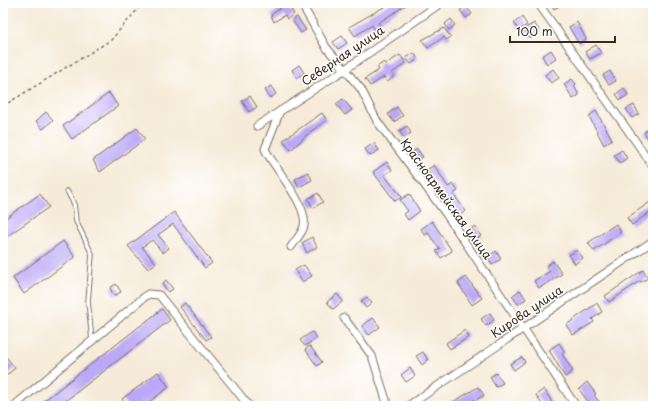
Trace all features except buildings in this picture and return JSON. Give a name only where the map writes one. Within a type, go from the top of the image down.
[{"type":"street","name":"Красноармейская улица","points":[[301,3],[326,47],[361,89],[377,121],[446,214],[576,406]]},
{"type":"street","name":"Северная улица","points":[[257,126],[344,70],[441,3]]},
{"type":"street","points":[[538,3],[653,166]]},
{"type":"street","points":[[280,111],[265,149],[298,201],[304,217],[304,226],[291,247]]},
{"type":"street","name":"Кирова улица","points":[[408,406],[416,404],[522,328],[653,241]]},
{"type":"street","points":[[14,406],[148,294],[159,295],[249,406]]},
{"type":"street","points":[[344,318],[372,356],[388,406]]},
{"type":"lane","points":[[67,191],[74,204],[76,221],[92,254],[88,301],[92,340]]},
{"type":"path","points":[[3,106],[111,40],[143,3]]}]
